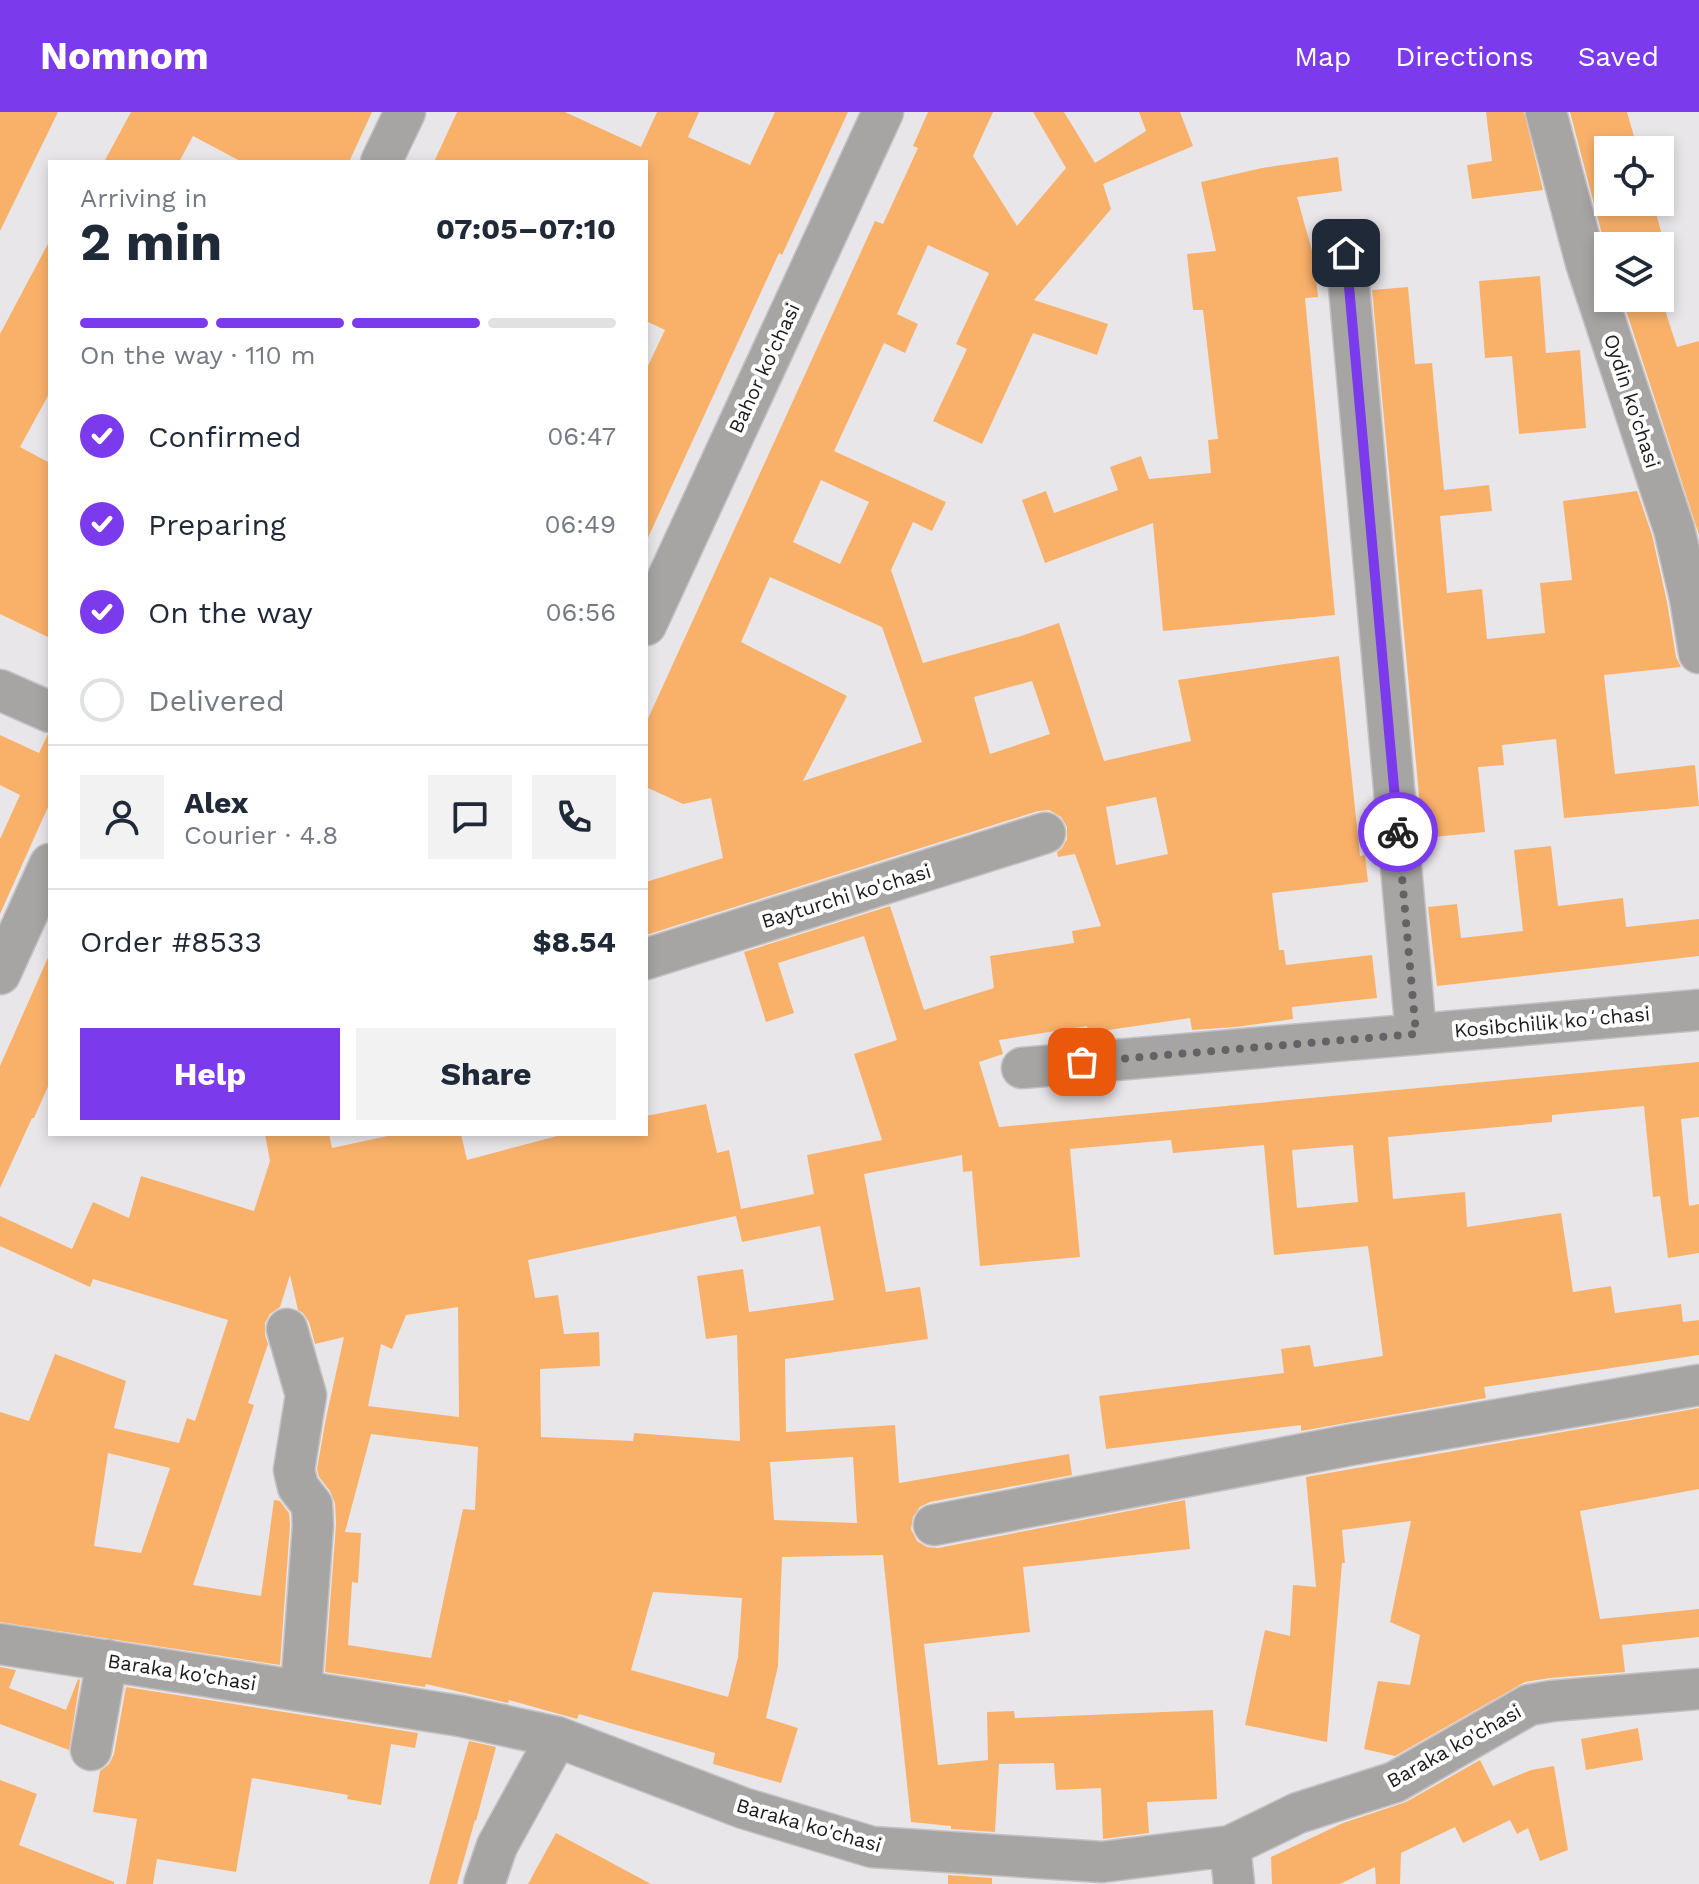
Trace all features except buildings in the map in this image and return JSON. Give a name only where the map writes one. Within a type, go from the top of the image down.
[{"type":"street","points":[[382,160],[405,112]]},
{"type":"street","name":"Bahor ko'chasi","points":[[648,621],[883,112]]},
{"type":"street","name":"Oydin ko'chasi","points":[[1546,112],[1586,263],[1695,598],[1699,653]]},
{"type":"street","points":[[1346,253],[1416,1034]]},
{"type":"street","points":[[0,690],[48,711]]},
{"type":"street","name":"Bayturchi ko'chasi","points":[[648,958],[1045,833]]},
{"type":"street","points":[[0,974],[48,868]]},
{"type":"street","name":"Kosibchilik koʻchasi","points":[[1022,1068],[1699,1010]]},
{"type":"street","points":[[287,1329],[306,1395],[294,1470],[298,1487],[312,1505],[313,1525],[301,1691]]},
{"type":"street","points":[[934,1525],[1350,1445],[1699,1385]]},
{"type":"street","name":"Baraka ko'chasi","points":[[0,1644],[460,1716],[557,1737],[743,1808],[872,1847],[1102,1862],[1232,1865],[1298,1813],[1395,1782],[1529,1705],[1699,1689]]},
{"type":"street","points":[[91,1750],[107,1660]]},
{"type":"street","points":[[484,1884],[497,1846],[557,1737]]},
{"type":"way so far","points":[[1082,1062],[1416,1034],[1398,832]]},
{"type":"route","points":[[1346,253],[1398,832]]}]
